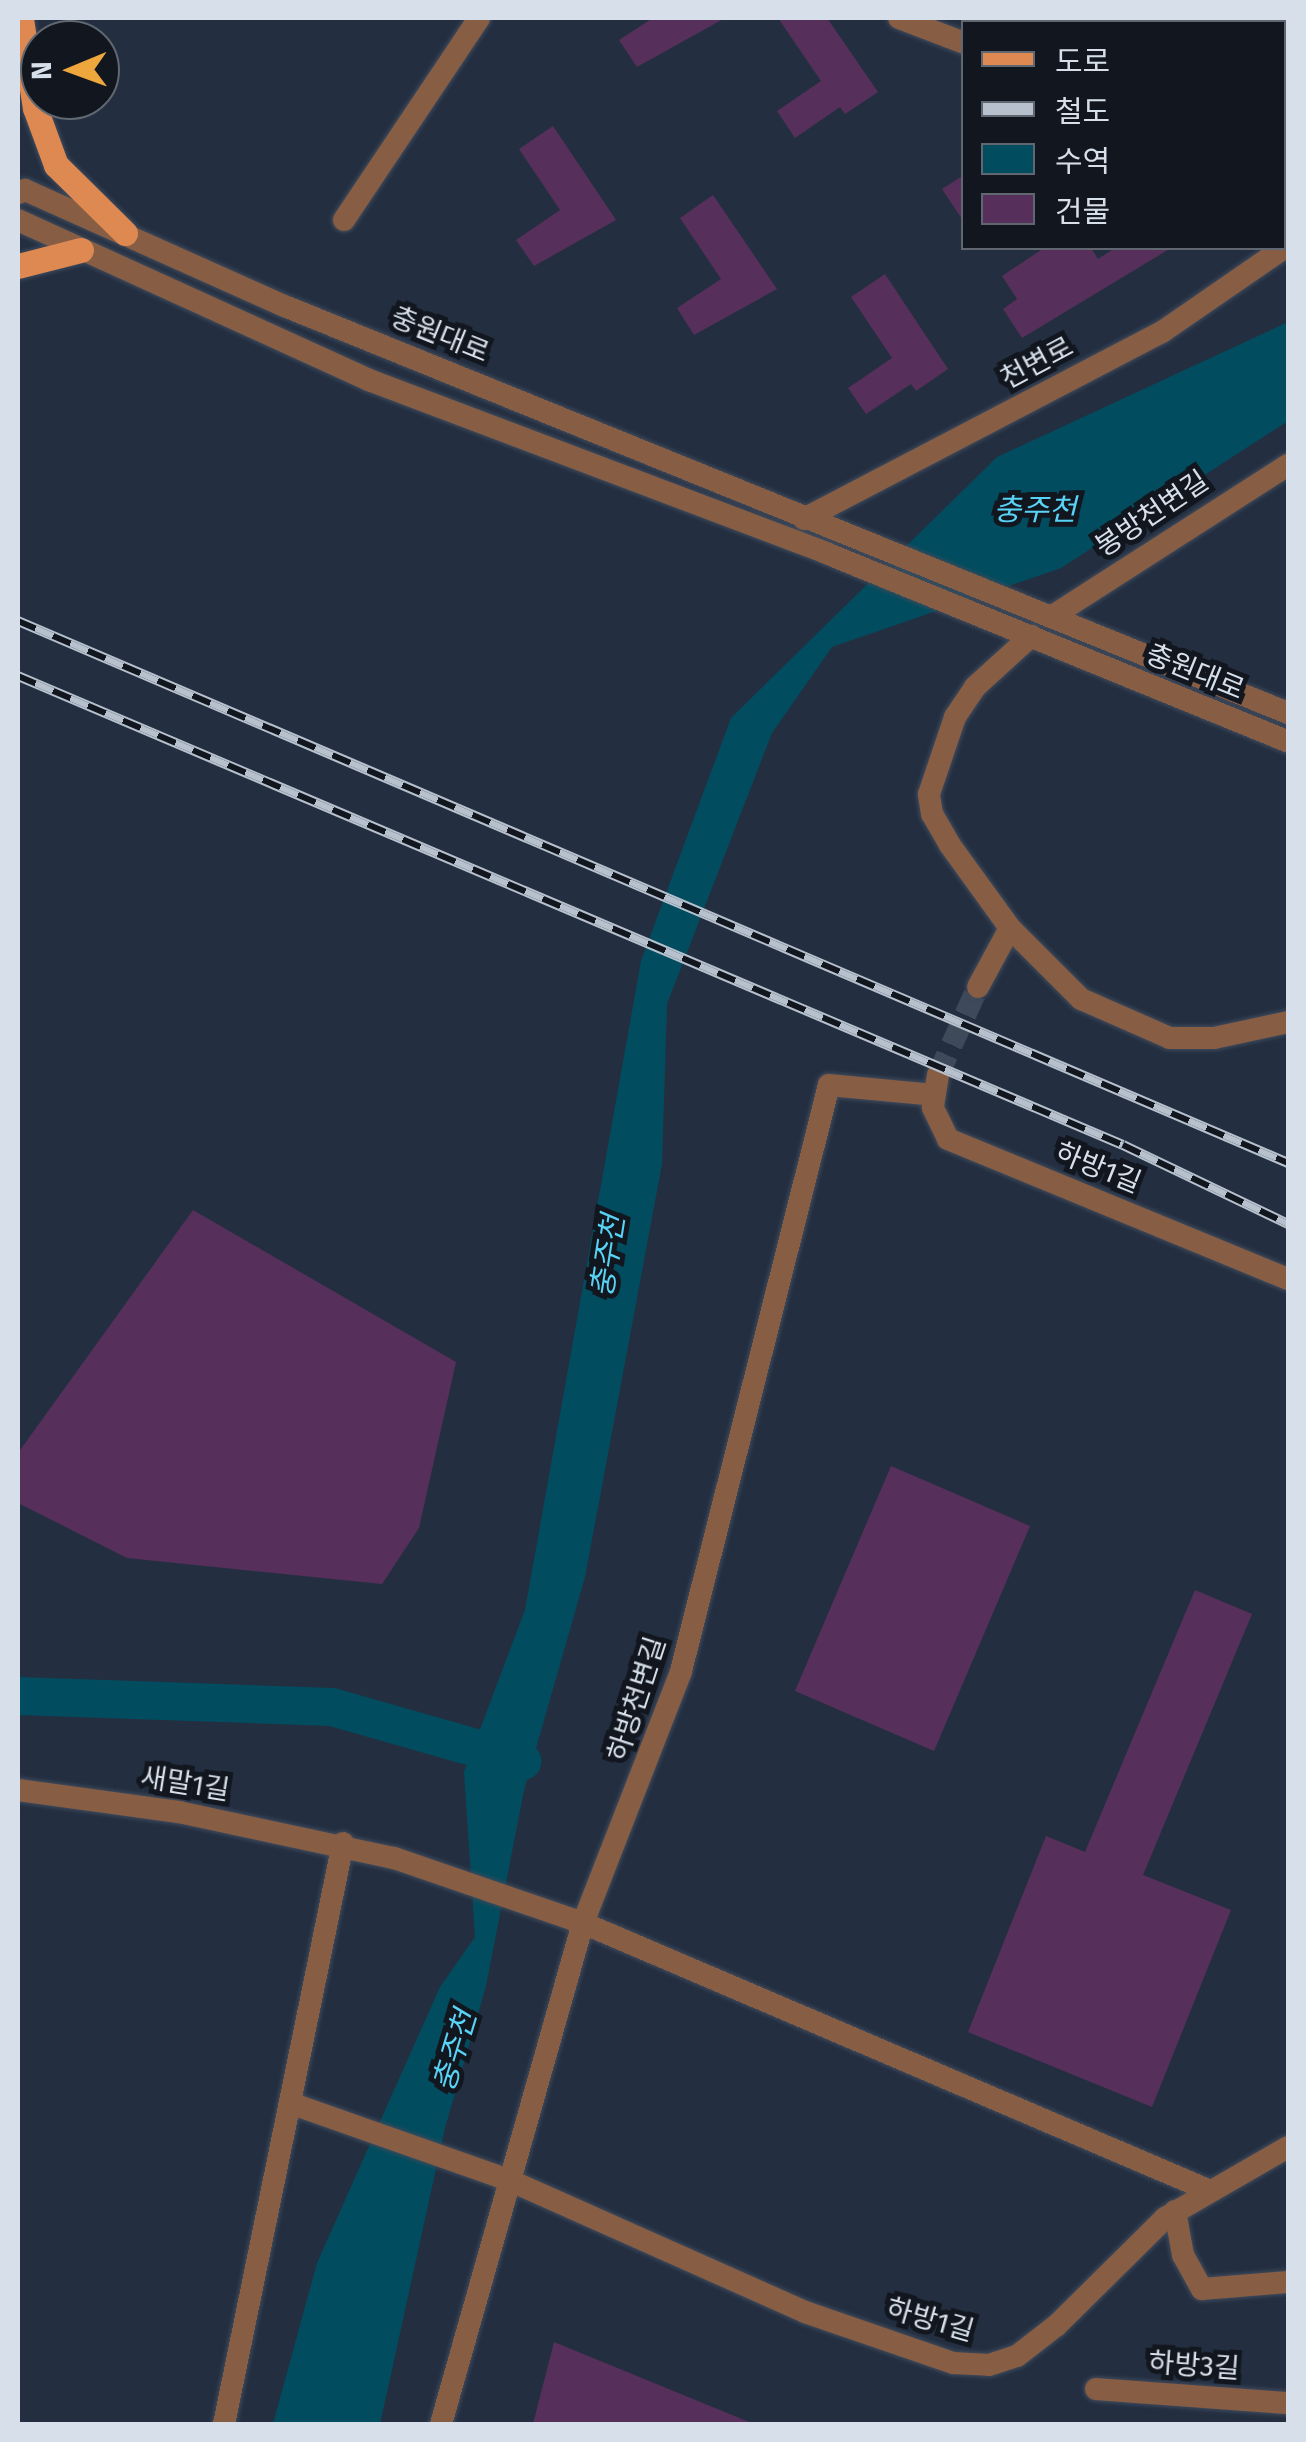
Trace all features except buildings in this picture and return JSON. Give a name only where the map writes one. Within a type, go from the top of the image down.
[{"type":"main road","points":[[19,20],[36,108],[56,165],[125,233]]},
{"type":"main road","points":[[18,266],[81,250]]},
{"type":"street","points":[[344,220],[480,18]]},
{"type":"street","points":[[899,18],[961,42]]},
{"type":"street","name":"충원대로","points":[[18,192],[26,190],[804,519],[1288,713]]},
{"type":"street","points":[[18,220],[81,250]]},
{"type":"street","name":"충원대로","points":[[81,250],[369,380],[826,553],[1288,742]]},
{"type":"street","name":"천변로","points":[[804,519],[1162,332],[1281,250]]},
{"type":"street","name":"봉방천변길","points":[[1042,613],[1288,465]]},
{"type":"street","points":[[1028,634],[975,687],[955,717],[928,794],[941,830],[1010,928],[1082,999],[1170,1038],[1214,1038],[1288,1022]]},
{"type":"street","points":[[978,986],[1010,928]]},
{"type":"street","name":"하방천변길","points":[[441,2424],[583,1923],[682,1671],[829,1085],[936,1085]]},
{"type":"street","name":"하방1길","points":[[936,1085],[936,1119],[948,1139],[1288,1279]]},
{"type":"street","name":"새말1길","points":[[18,1790],[342,1842],[394,1858],[583,1923],[1208,2190]]},
{"type":"street","points":[[224,2424],[342,1842]]},
{"type":"street","name":"하방1길","points":[[290,2103],[510,2181],[806,2312],[953,2363],[988,2365],[1018,2356],[1057,2324],[1087,2288],[1175,2211],[1288,2147]]},
{"type":"street","points":[[1175,2211],[1184,2255],[1202,2289],[1288,2282]]},
{"type":"street","name":"하방3길","points":[[1096,2389],[1288,2403]]},
{"type":"water","name":"충주천","points":[[1288,322],[1288,421],[1061,568],[832,647],[772,733],[667,1004],[662,1164],[585,1577],[524,1790],[486,1986],[445,2128],[380,2424],[273,2424],[317,2263],[440,1987],[475,1937],[464,1772],[525,1610],[641,961],[731,718],[997,457]]},
{"type":"waterway","points":[[18,1696],[332,1707],[522,1761]]},
{"type":"tunnel","points":[[938,1075],[978,987]]},
{"type":"railway","points":[[18,621],[1288,1163]]},
{"type":"railway","points":[[18,676],[1123,1145],[1288,1224]]}]
